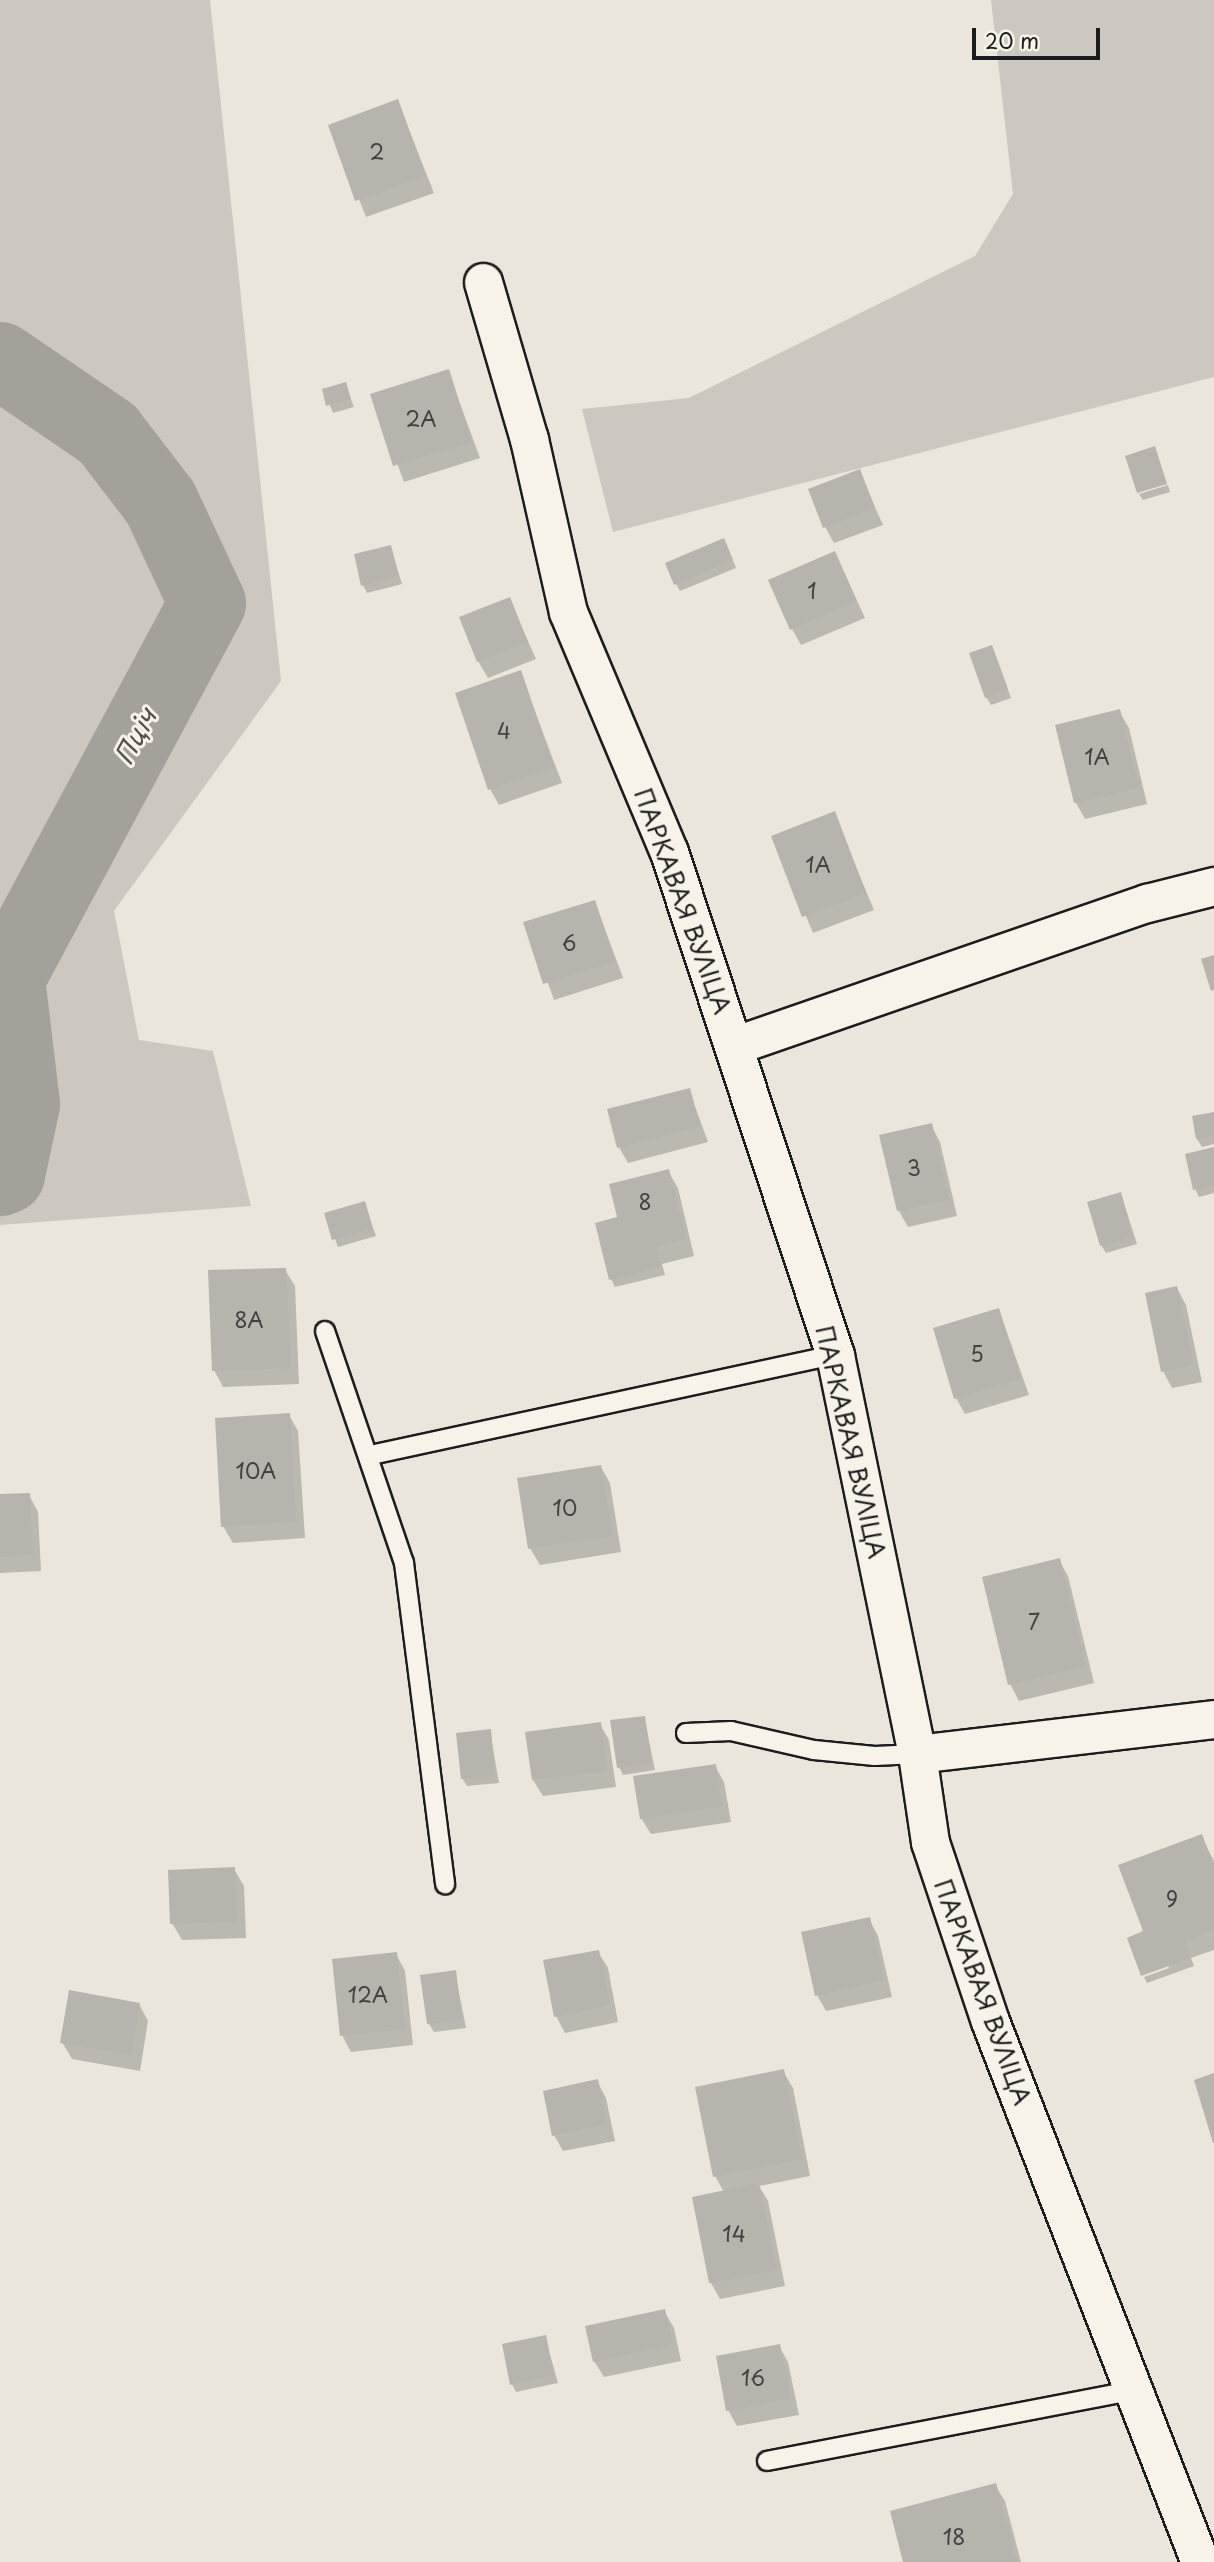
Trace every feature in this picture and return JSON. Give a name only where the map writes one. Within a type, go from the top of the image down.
[{"type":"street","name":"ПАРКАВАЯ ВУЛІЦА","points":[[483,282],[529,439],[568,612],[669,852],[736,1045],[835,1355],[917,1754],[930,1842],[990,2021],[1135,2390],[1203,2551]]},
{"type":"street","points":[[736,1045],[1147,903],[1214,886]]},
{"type":"street","points":[[917,1754],[1214,1719]]},
{"type":"lane","points":[[325,1331],[371,1455],[404,1563],[445,1884]]},
{"type":"lane","points":[[371,1455],[835,1355]]},
{"type":"lane","points":[[686,1733],[731,1731],[814,1750],[875,1756],[917,1754]]},
{"type":"lane","points":[[767,2461],[1135,2390]]},
{"type":"shaded area","points":[[0,0],[210,0],[281,681],[114,911],[139,1040],[213,1051],[251,1206],[0,1225]]},
{"type":"shaded area","points":[[991,0],[1214,0],[1214,377],[613,532],[582,409],[689,398],[975,256],[1013,194]]},
{"type":"building","points":[[398,99],[426,176],[355,201],[328,125]]},
{"type":"building","points":[[449,369],[472,442],[393,466],[370,394]]},
{"type":"building","points":[[346,382],[351,399],[326,406],[322,389]]},
{"type":"building","points":[[1155,446],[1167,484],[1137,493],[1125,456]]},
{"type":"building","points":[[860,469],[875,508],[823,528],[808,489]]},
{"type":"building","points":[[724,538],[733,560],[674,585],[665,563]]},
{"type":"building","points":[[391,545],[399,576],[361,586],[354,554]]},
{"type":"building","points":[[835,551],[857,601],[790,630],[768,580]]},
{"type":"building","points":[[510,597],[528,642],[477,662],[459,617]]},
{"type":"building","points":[[992,645],[1008,689],[985,698],[969,653]]},
{"type":"building","points":[[521,670],[554,767],[488,790],[455,693]]},
{"type":"building","points":[[1120,709],[1139,788],[1074,803],[1055,725]]},
{"type":"building","points":[[835,811],[866,893],[802,917],[771,836]]},
{"type":"building","points":[[595,900],[615,962],[543,984],[523,922]]},
{"type":"building","points":[[1214,955],[1214,990],[1211,991],[1201,959]]},
{"type":"building","points":[[690,1088],[700,1126],[617,1148],[607,1109]]},
{"type":"building","points":[[1214,1112],[1214,1136],[1196,1139],[1192,1116]]},
{"type":"building","points":[[932,1123],[949,1200],[897,1211],[879,1135]]},
{"type":"building","points":[[1214,1147],[1214,1185],[1193,1190],[1185,1154]]},
{"type":"building","points":[[669,1169],[686,1239],[656,1247],[661,1267],[609,1280],[595,1223],[617,1217],[609,1184]]},
{"type":"building","points":[[1121,1192],[1133,1237],[1100,1246],[1087,1202]]},
{"type":"building","points":[[365,1201],[373,1229],[332,1240],[324,1213]]},
{"type":"building","points":[[286,1268],[291,1368],[212,1371],[208,1270]]},
{"type":"building","points":[[1177,1286],[1194,1365],[1161,1372],[1145,1293]]},
{"type":"building","points":[[999,1308],[1021,1379],[954,1399],[933,1328]]},
{"type":"building","points":[[290,1413],[296,1522],[221,1527],[215,1418]]},
{"type":"building","points":[[601,1465],[613,1536],[528,1549],[517,1478]]},
{"type":"building","points":[[30,1493],[33,1555],[0,1557],[0,1494]]},
{"type":"building","points":[[1060,1558],[1086,1666],[1008,1685],[982,1577]]},
{"type":"building","points":[[645,1716],[652,1763],[617,1768],[610,1720]]},
{"type":"building","points":[[601,1722],[607,1771],[532,1780],[525,1732]]},
{"type":"building","points":[[491,1729],[495,1775],[461,1779],[456,1733]]},
{"type":"building","points":[[716,1764],[722,1806],[640,1819],[633,1776]]},
{"type":"building","points":[[1202,1834],[1214,1866],[1214,1930],[1185,1941],[1191,1958],[1141,1976],[1127,1938],[1143,1931],[1118,1865]]},
{"type":"building","points":[[235,1867],[237,1922],[170,1924],[168,1870]]},
{"type":"building","points":[[870,1917],[884,1980],[815,1996],[801,1932]]},
{"type":"building","points":[[599,1950],[610,2005],[554,2017],[543,1960]]},
{"type":"building","points":[[397,1952],[405,2029],[340,2036],[332,1959]]},
{"type":"building","points":[[456,1970],[462,2020],[427,2024],[420,1975]]},
{"type":"building","points":[[69,1990],[140,2003],[131,2055],[60,2043]]},
{"type":"building","points":[[784,2069],[802,2159],[713,2177],[695,2087]]},
{"type":"building","points":[[1214,2073],[1214,2143],[1213,2143],[1194,2080]]},
{"type":"building","points":[[598,2079],[607,2124],[552,2136],[543,2091]]},
{"type":"building","points":[[759,2183],[777,2270],[709,2283],[692,2197]]},
{"type":"building","points":[[665,2309],[673,2344],[593,2362],[585,2326]]},
{"type":"building","points":[[546,2335],[554,2375],[510,2385],[502,2344]]},
{"type":"building","points":[[780,2344],[791,2398],[726,2411],[716,2356]]},
{"type":"building","points":[[996,2483],[1017,2562],[903,2562],[890,2511]]},
{"type":"waterway","name":"Пціч","points":[[0,360],[107,433],[160,502],[207,603],[6,978],[21,1104],[6,1174],[0,1177]]}]
